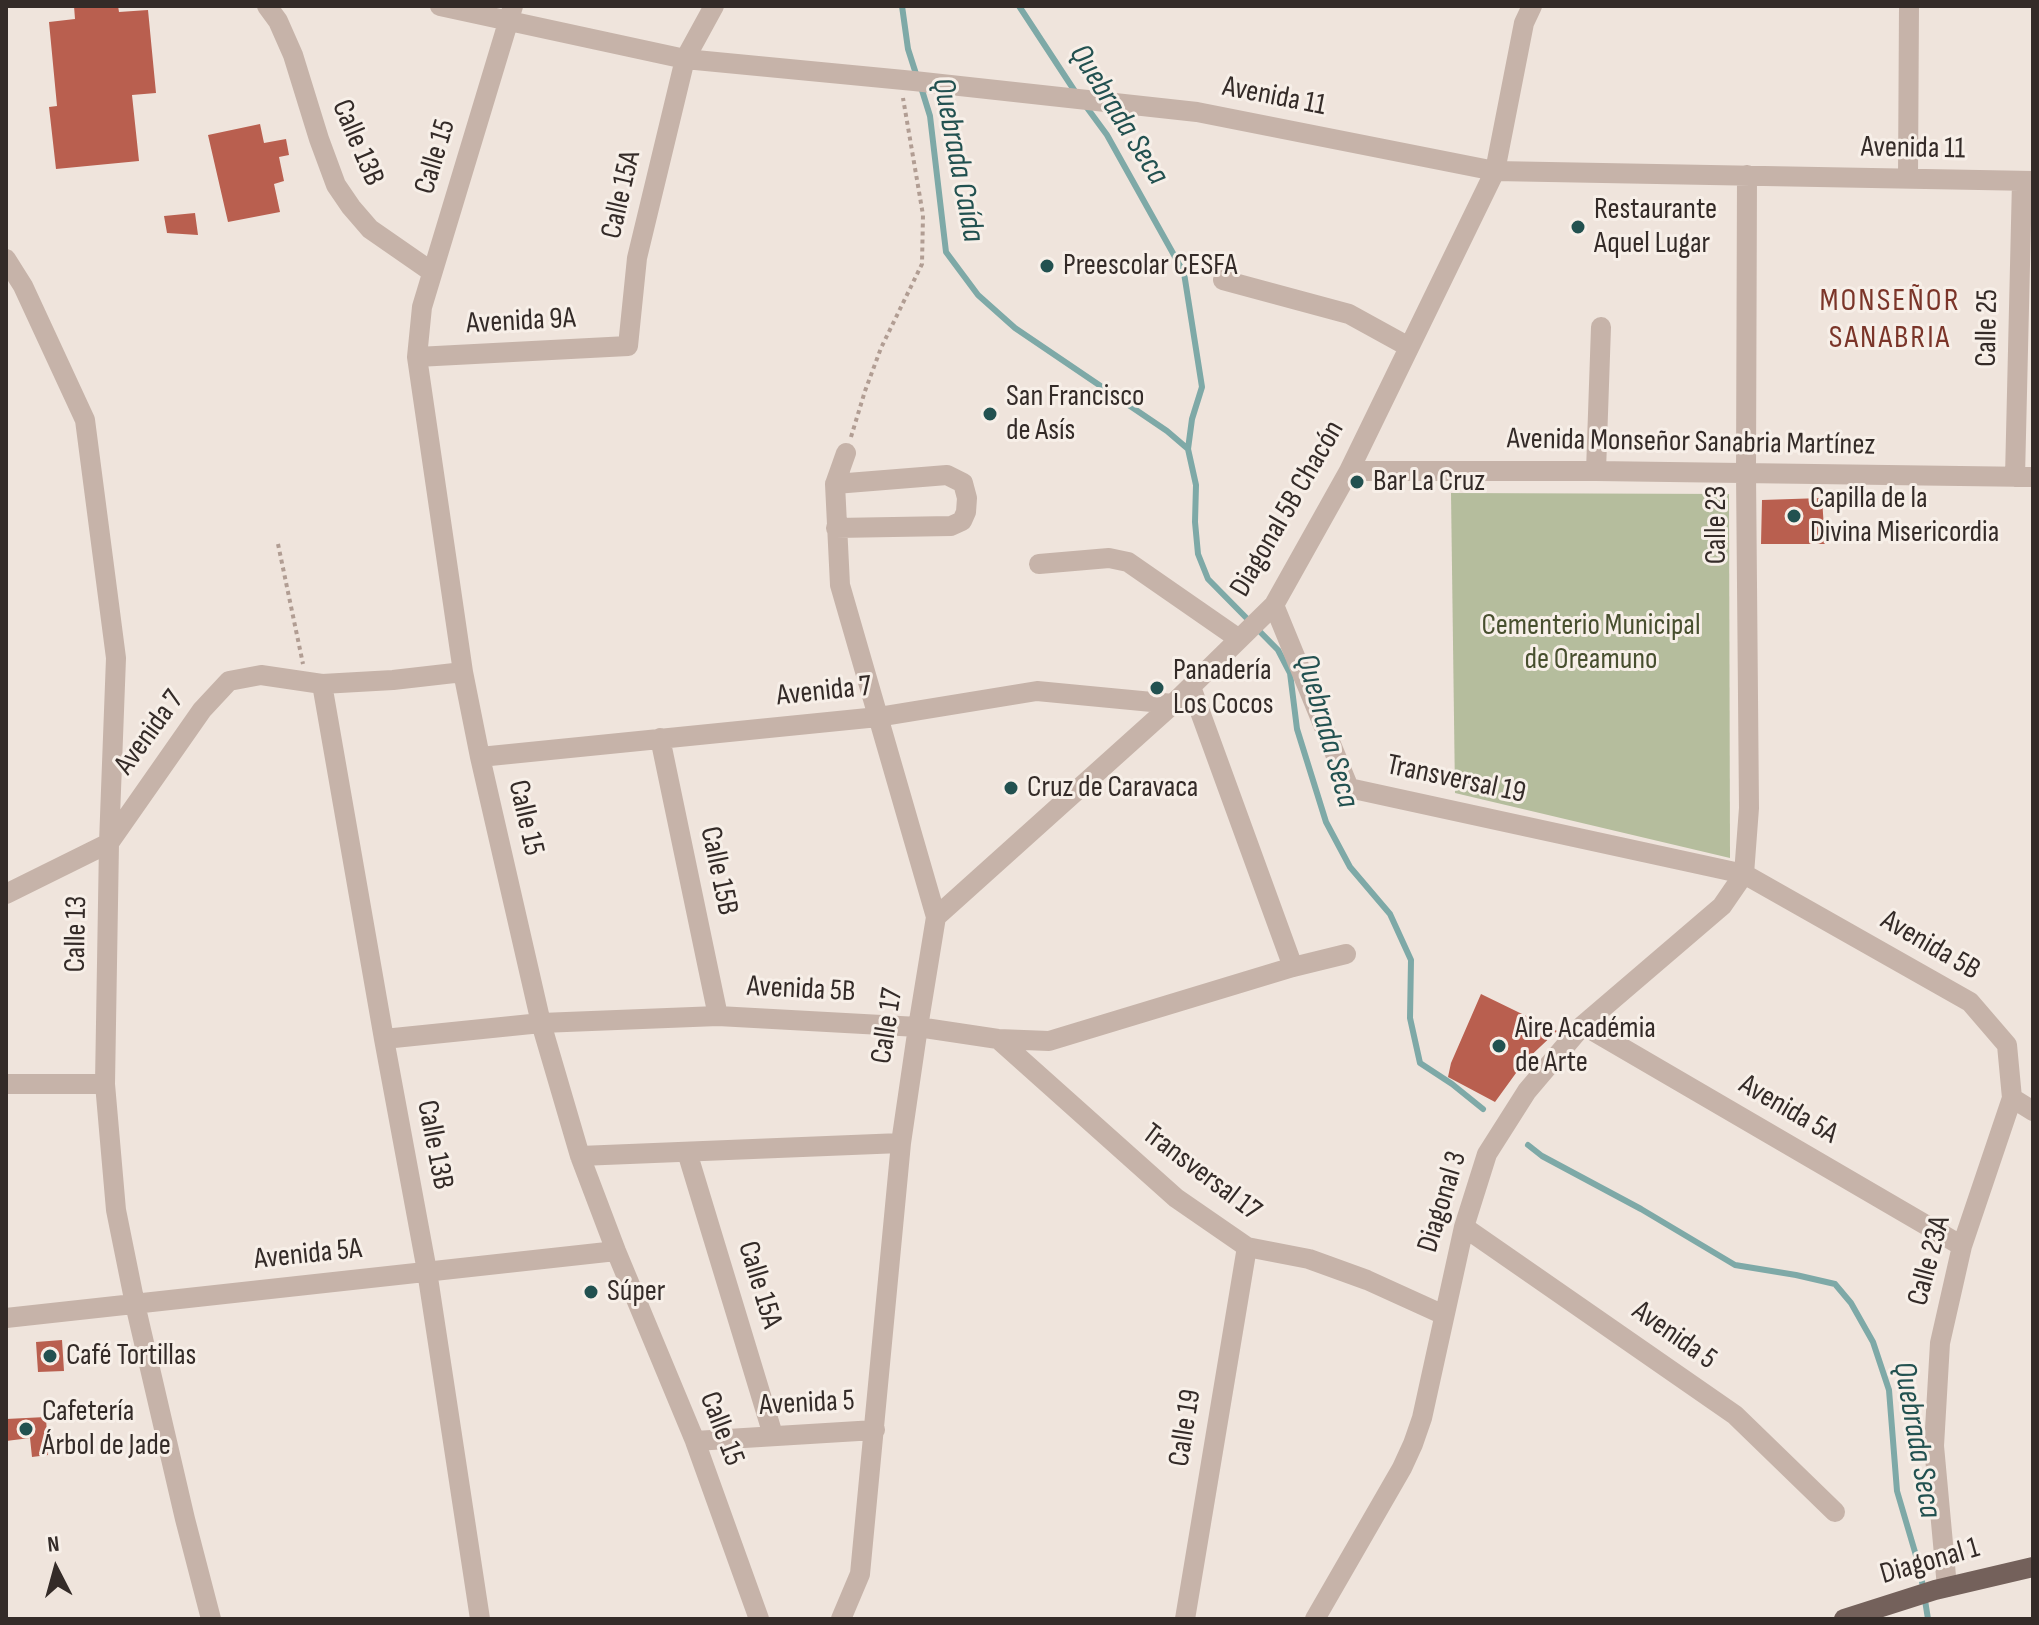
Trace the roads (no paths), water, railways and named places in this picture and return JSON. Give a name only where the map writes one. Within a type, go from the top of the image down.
[{"type":"main road","name":"Diagonal 1","points":[[1844,1619],[1941,1588],[2033,1567]]},
{"type":"street","name":"Calle 13B","points":[[267,6],[278,21],[293,55],[336,185],[370,229],[432,272]]},
{"type":"street","name":"Avenida 11","points":[[440,6],[510,14],[685,59],[1197,112],[1495,171],[2028,181]]},
{"type":"street","name":"Calle 15A","points":[[628,346],[637,258],[685,59],[714,6]]},
{"type":"street","points":[[1908,178],[1909,6]]},
{"type":"street","name":"Diagonal 5B Chacón","points":[[936,917],[1173,704],[1274,605],[1349,471],[1495,171],[1524,12]]},
{"type":"street","name":"Calle 15","points":[[510,14],[422,307],[417,357],[463,672],[541,1023],[580,1156],[695,1441],[759,1619]]},
{"type":"street","name":"Calle 23","points":[[1744,874],[1749,808],[1747,175]]},
{"type":"street","name":"Calle 25","points":[[2024,477],[2028,181]]},
{"type":"street","name":"Calle 13","points":[[6,259],[14,291],[85,420],[116,658],[105,1084],[116,1210],[135,1304],[211,1619]]},
{"type":"street","points":[[1223,280],[1349,314],[1409,347]]},
{"type":"street","points":[[1596,471],[1601,327]]},
{"type":"street","name":"Avenida 9A","points":[[417,357],[628,346]]},
{"type":"street","name":"Calle 17","points":[[841,1619],[860,1574],[901,1143],[936,917],[840,585],[835,484],[846,453]]},
{"type":"street","name":"Avenida Monseñor Sanabria Martínez","points":[[1349,471],[2024,477]]},
{"type":"street","points":[[835,484],[947,475],[963,483],[967,498],[962,521],[951,526],[836,528]]},
{"type":"street","points":[[1039,564],[1109,558],[1128,562],[1239,639]]},
{"type":"street","name":"Transversal 19","points":[[1274,605],[1349,788],[1744,874]]},
{"type":"street","name":"Avenida 7","points":[[6,894],[109,843],[202,710],[229,681],[261,675],[314,683],[393,680],[463,672]]},
{"type":"street","name":"Calle 13B","points":[[314,683],[427,1271],[480,1619]]},
{"type":"street","points":[[1191,687],[1293,967]]},
{"type":"street","name":"Avenida 7","points":[[480,757],[878,717],[1037,691],[1173,704]]},
{"type":"street","name":"Calle 15B","points":[[660,738],[718,1016]]},
{"type":"street","name":"Diagonal 3","points":[[1315,1619],[1413,1444],[1422,1418],[1464,1227],[1487,1154],[1527,1091],[1583,1025],[1722,906],[1744,874]]},
{"type":"street","name":"Avenida 5B","points":[[1744,874],[1970,1002],[2007,1045],[2012,1098]]},
{"type":"street","name":"Avenida 5B","points":[[384,1039],[541,1023],[718,1016],[918,1027],[998,1039],[1049,1041],[1293,967],[1346,954]]},
{"type":"street","name":"Avenida 5A","points":[[1583,1025],[1962,1246]]},
{"type":"street","name":"Transversal 17","points":[[998,1039],[1176,1198],[1247,1247],[1309,1259],[1367,1280],[1444,1315]]},
{"type":"street","points":[[6,1084],[105,1084]]},
{"type":"street","points":[[2012,1098],[2033,1111]]},
{"type":"street","name":"Calle 23A","points":[[1941,1588],[1934,1446],[1940,1343],[1962,1246],[2012,1098]]},
{"type":"street","points":[[580,1156],[901,1143]]},
{"type":"street","name":"Calle 15A","points":[[687,1152],[773,1435]]},
{"type":"street","name":"Avenida 5","points":[[1464,1227],[1735,1415],[1835,1512]]},
{"type":"street","name":"Calle 19","points":[[1185,1619],[1247,1247]]},
{"type":"street","name":"Avenida 5A","points":[[6,1318],[616,1251]]},
{"type":"street","name":"Avenida 5","points":[[695,1441],[875,1430]]},
{"type":"waterway","name":"Quebrada Caída","points":[[902,6],[908,49],[917,77]]},
{"type":"waterway","name":"Quebrada Seca","points":[[1019,6],[1076,93]]},
{"type":"waterway","name":"Quebrada Caída","points":[[921,87],[930,116],[946,252],[978,295],[1015,328],[1167,431],[1188,449]]},
{"type":"waterway","name":"Quebrada Seca","points":[[1085,105],[1107,135],[1184,273],[1202,387],[1192,419],[1188,449],[1196,485],[1198,554],[1208,579],[1278,650],[1290,673],[1297,729],[1326,822],[1350,867],[1390,914],[1411,960],[1410,1018],[1420,1063],[1483,1109]]},
{"type":"waterway","name":"Quebrada Seca","points":[[1528,1145],[1542,1156],[1641,1209],[1735,1265],[1835,1284],[1851,1303],[1873,1342],[1889,1390],[1897,1491],[1920,1569],[1928,1619]]},
{"type":"place","name":"Restaurante Aquel Lugar","points":[[1578,227]]},
{"type":"place","name":"Preescolar CESFA","points":[[1047,266]]},
{"type":"place","name":"San Francisco de Asís","points":[[990,414]]},
{"type":"place","name":"Bar La Cruz","points":[[1357,482]]},
{"type":"place","name":"Capilla de la Divina Misericordia","points":[[1794,516]]},
{"type":"place","name":"Panadería Los Cocos","points":[[1157,688]]},
{"type":"place","name":"Cruz de Caravaca","points":[[1011,788]]},
{"type":"place","name":"Aire Académia de Arte","points":[[1499,1046]]},
{"type":"place","name":"Súper","points":[[591,1292]]},
{"type":"place","name":"Café Tortillas","points":[[50,1356]]},
{"type":"place","name":"Cafetería Árbol de Jade","points":[[26,1429]]},
{"type":"district","name":"MONSEÑOR SANABRIA","points":[[1890,320]]},
{"type":"park label","name":"Cementerio Municipal de Oreamuno","points":[[1591,643]]}]
